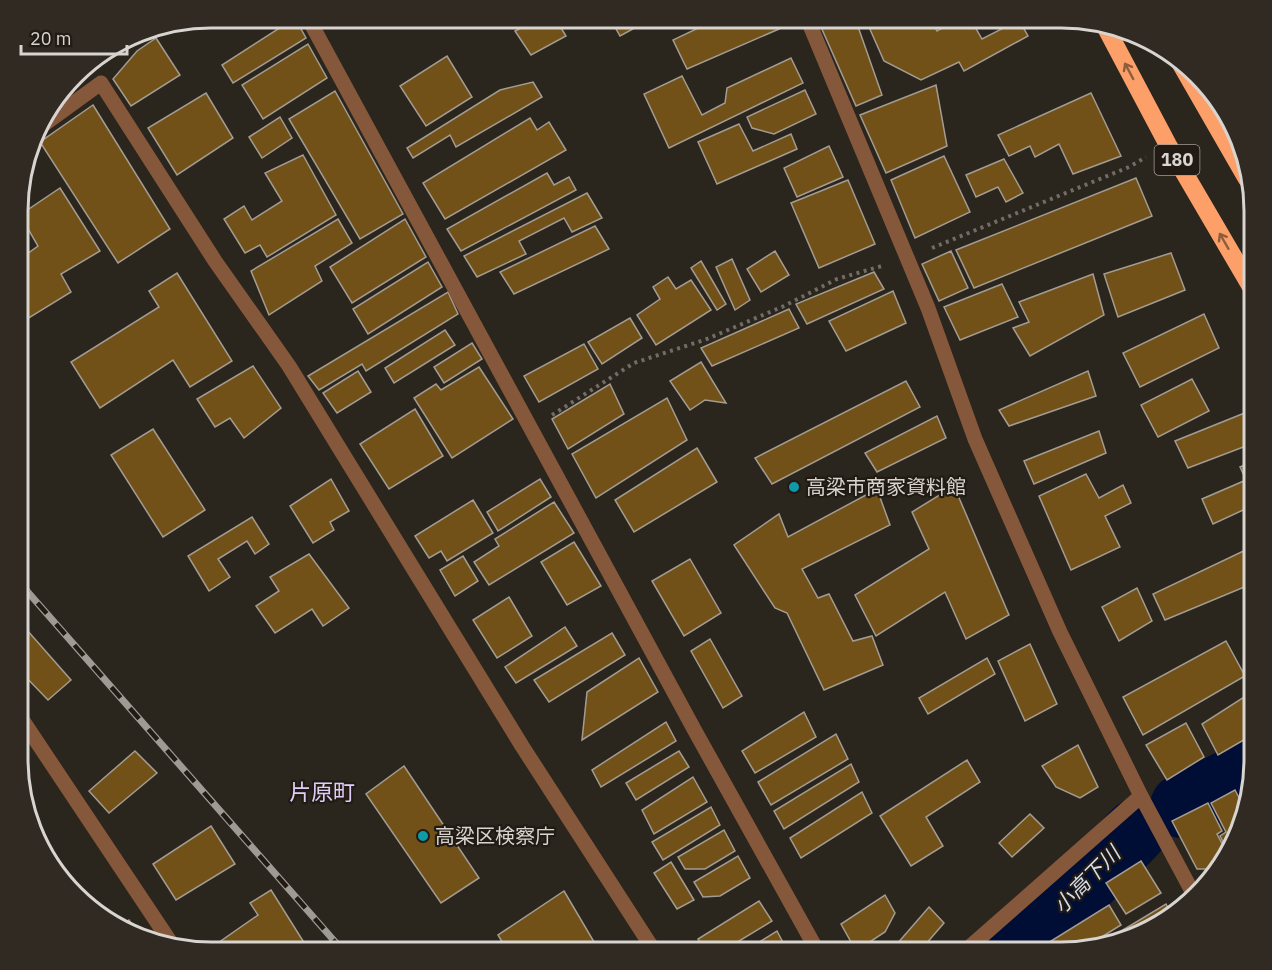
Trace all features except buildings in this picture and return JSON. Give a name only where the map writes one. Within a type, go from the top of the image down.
[{"type":"highway","name":"180","points":[[1110,35],[1168,145],[1244,275]]},
{"type":"highway","name":"180","points":[[1194,87],[1235,159]]},
{"type":"street","points":[[314,29],[689,720],[812,942]]},
{"type":"street","points":[[812,29],[927,308],[975,438],[1060,632],[1141,796],[1190,888]]},
{"type":"street","points":[[55,116],[101,83],[215,261],[289,366],[522,746],[648,942]]},
{"type":"street","points":[[29,730],[166,936]]},
{"type":"street","points":[[975,942],[1141,796]]},
{"type":"path","points":[[531,428],[634,363],[707,339],[784,306],[837,279],[907,259],[1129,167],[1168,145]]},
{"type":"waterway","name":"小高下川","points":[[1182,806],[1243,775]]},
{"type":"waterway","name":"小高下川","points":[[1023,942],[1076,893],[1136,831]]},
{"type":"railway","points":[[29,593],[334,941]]},
{"type":"place","name":"高梁市商家資料館","points":[[794,487]]},
{"type":"place","name":"高梁区検察庁","points":[[423,836]]},
{"type":"district","name":"片原町","points":[[322,792]]}]
